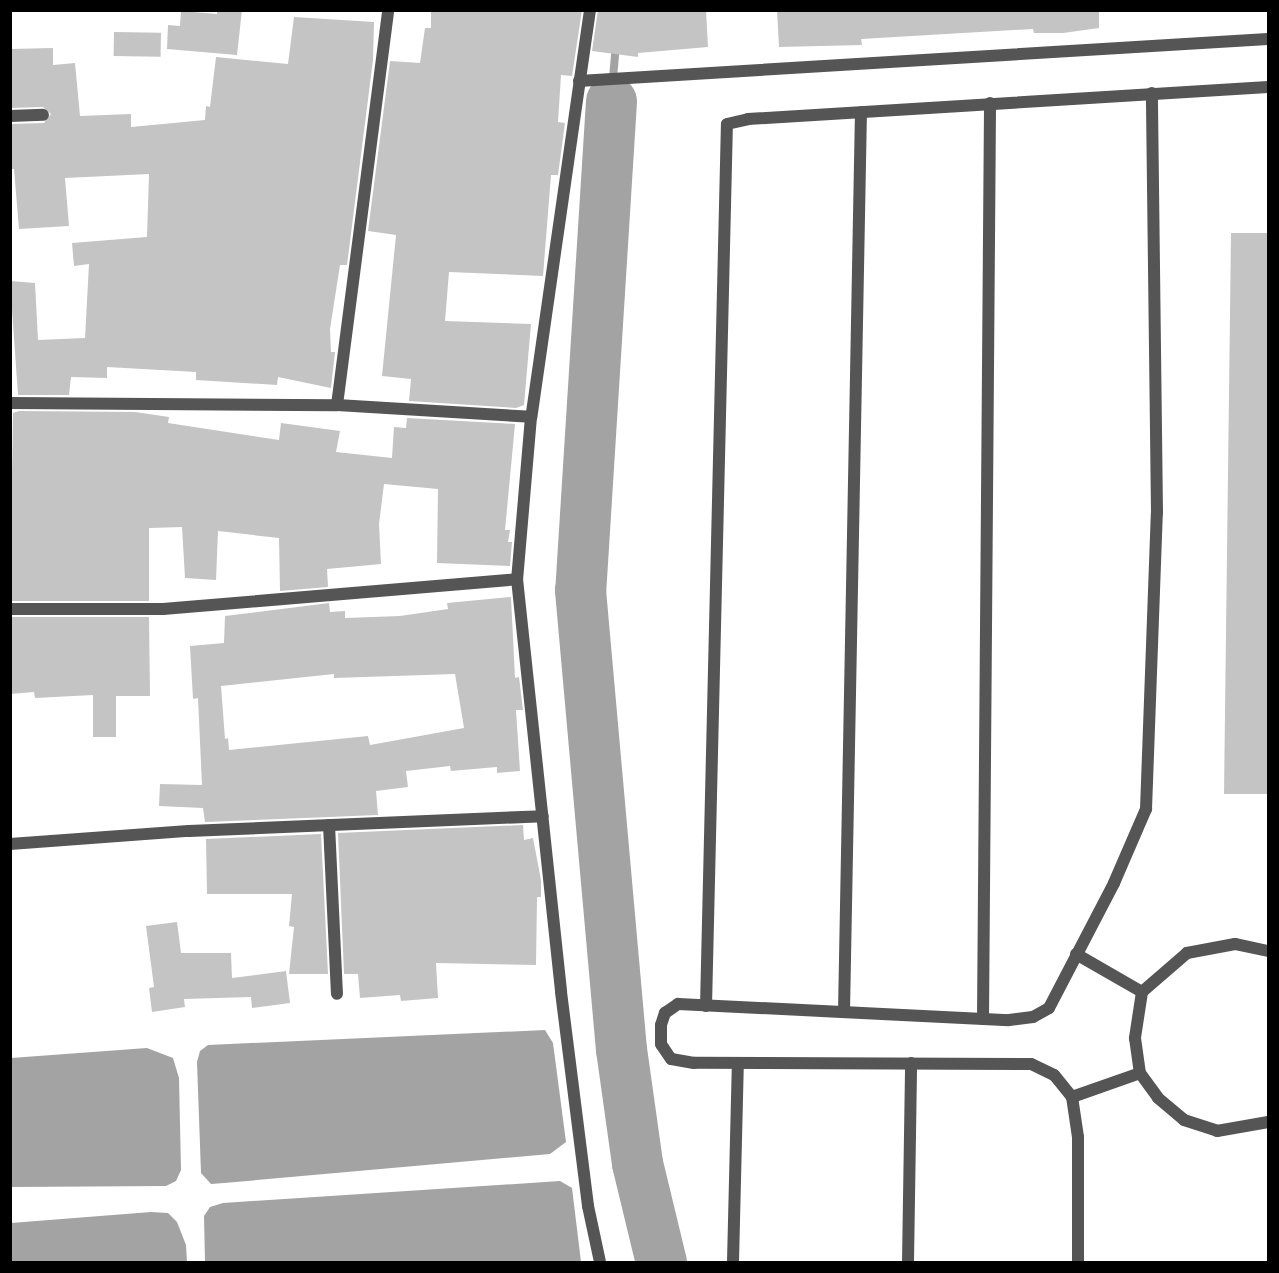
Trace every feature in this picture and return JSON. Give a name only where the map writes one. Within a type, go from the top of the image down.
[{"type":"street","points":[[337,405],[388,10]]},
{"type":"street","points":[[590,10],[531,417],[517,579],[588,1206],[600,1263]]},
{"type":"street","points":[[579,81],[1269,39]]},
{"type":"street","points":[[706,1006],[727,124],[748,119],[1269,87]]},
{"type":"street","points":[[1078,1263],[1078,1137],[1072,1097],[1054,1075],[1031,1064],[681,1061],[671,1059],[661,1044],[665,1013],[678,1005],[984,1019],[1033,1017],[1049,1008],[1146,809],[1157,513],[1152,93]]},
{"type":"street","points":[[984,1019],[990,103]]},
{"type":"street","points":[[844,1012],[861,112]]},
{"type":"street","points":[[10,116],[43,115]]},
{"type":"street","points":[[10,403],[337,405],[531,417]]},
{"type":"street","points":[[10,609],[163,609],[517,579]]},
{"type":"street","points":[[10,844],[329,825],[543,816]]},
{"type":"street","points":[[329,825],[337,994]]},
{"type":"street","points":[[1269,951],[1236,944],[1187,953],[1142,992],[1135,1038],[1140,1073],[1158,1098],[1184,1120],[1217,1131],[1269,1122]]},
{"type":"street","points":[[1076,954],[1142,992]]},
{"type":"street","points":[[733,1263],[738,1063]]},
{"type":"street","points":[[908,1263],[911,1064]]},
{"type":"street","points":[[1072,1097],[1140,1073]]},
{"type":"shaded area","points":[[545,1030],[553,1043],[566,1142],[550,1154],[211,1184],[201,1173],[197,1062],[200,1051],[208,1045]]},
{"type":"shaded area","points":[[147,1048],[173,1058],[179,1078],[181,1170],[176,1181],[166,1186],[11,1187],[11,1058]]},
{"type":"shaded area","points":[[560,1181],[572,1188],[581,1262],[205,1262],[204,1216],[210,1207],[223,1203]]},
{"type":"shaded area","points":[[151,1212],[168,1213],[177,1222],[186,1245],[187,1262],[11,1262],[11,1223]]},
{"type":"building","points":[[217,10],[242,10],[237,55],[167,49],[168,25],[180,26],[181,11],[217,14]]},
{"type":"building","points":[[431,10],[582,10],[572,76],[561,75],[558,122],[565,123],[558,175],[551,175],[543,276],[449,272],[445,321],[531,324],[524,405],[516,408],[409,401],[411,379],[382,376],[396,235],[368,231],[390,61],[420,63],[425,28],[431,28]]},
{"type":"building","points":[[598,10],[706,10],[708,47],[638,53],[638,57],[592,51]]},
{"type":"building","points":[[777,10],[1099,10],[1099,28],[1063,33],[1034,33],[1033,29],[861,39],[862,45],[779,47]]},
{"type":"building","points":[[294,17],[374,22],[373,60],[347,265],[340,265],[330,329],[331,352],[335,352],[331,388],[278,377],[277,385],[196,380],[196,372],[107,367],[107,378],[71,377],[69,395],[18,395],[10,281],[35,283],[38,340],[85,338],[89,264],[74,266],[72,243],[147,237],[149,174],[65,178],[69,226],[19,229],[14,169],[10,169],[10,124],[44,123],[51,114],[43,107],[10,108],[10,49],[53,48],[53,65],[75,63],[80,116],[131,114],[131,127],[205,120],[206,106],[210,107],[216,57],[288,64]]},
{"type":"building","points":[[114,32],[161,33],[161,57],[114,56]]},
{"type":"building","points":[[1231,233],[1269,233],[1269,794],[1224,794]]},
{"type":"building","points":[[19,411],[135,412],[169,417],[168,423],[279,440],[281,423],[340,431],[336,452],[392,458],[394,427],[406,428],[407,418],[515,424],[505,530],[510,530],[508,542],[512,542],[510,566],[437,563],[438,489],[384,484],[379,524],[381,564],[327,569],[328,587],[280,591],[279,538],[218,531],[216,580],[185,578],[182,527],[149,528],[149,601],[10,601],[13,413]]},
{"type":"building","points":[[511,597],[515,678],[519,677],[523,710],[516,710],[520,771],[497,773],[497,767],[451,771],[450,766],[406,771],[408,787],[376,791],[378,815],[205,822],[203,808],[159,806],[160,784],[202,785],[198,698],[193,699],[190,646],[224,643],[225,616],[329,603],[330,612],[345,611],[345,618],[400,616],[448,609],[447,603]],"holes":[[[334,674],[334,678],[455,674],[464,728],[370,745],[368,736],[229,750],[228,738],[225,739],[221,686]]]},
{"type":"building","points":[[10,617],[149,617],[150,696],[116,696],[116,737],[93,737],[93,695],[35,698],[34,692],[10,694]]},
{"type":"building","points":[[523,825],[524,840],[533,838],[541,880],[541,897],[537,897],[536,965],[436,963],[438,998],[401,1001],[400,995],[360,998],[358,974],[344,974],[338,833]]},
{"type":"building","points":[[321,834],[328,974],[289,974],[294,927],[289,926],[292,894],[207,894],[206,839]]},
{"type":"building","points":[[177,922],[181,953],[231,953],[232,978],[286,971],[290,1003],[252,1008],[251,997],[184,999],[185,1007],[152,1012],[149,988],[154,987],[146,926]]},
{"type":"waterway","points":[[611,101],[616,44]]},
{"type":"waterway","points":[[611,101],[580,590],[621,1049],[637,1163],[661,1262]]}]
